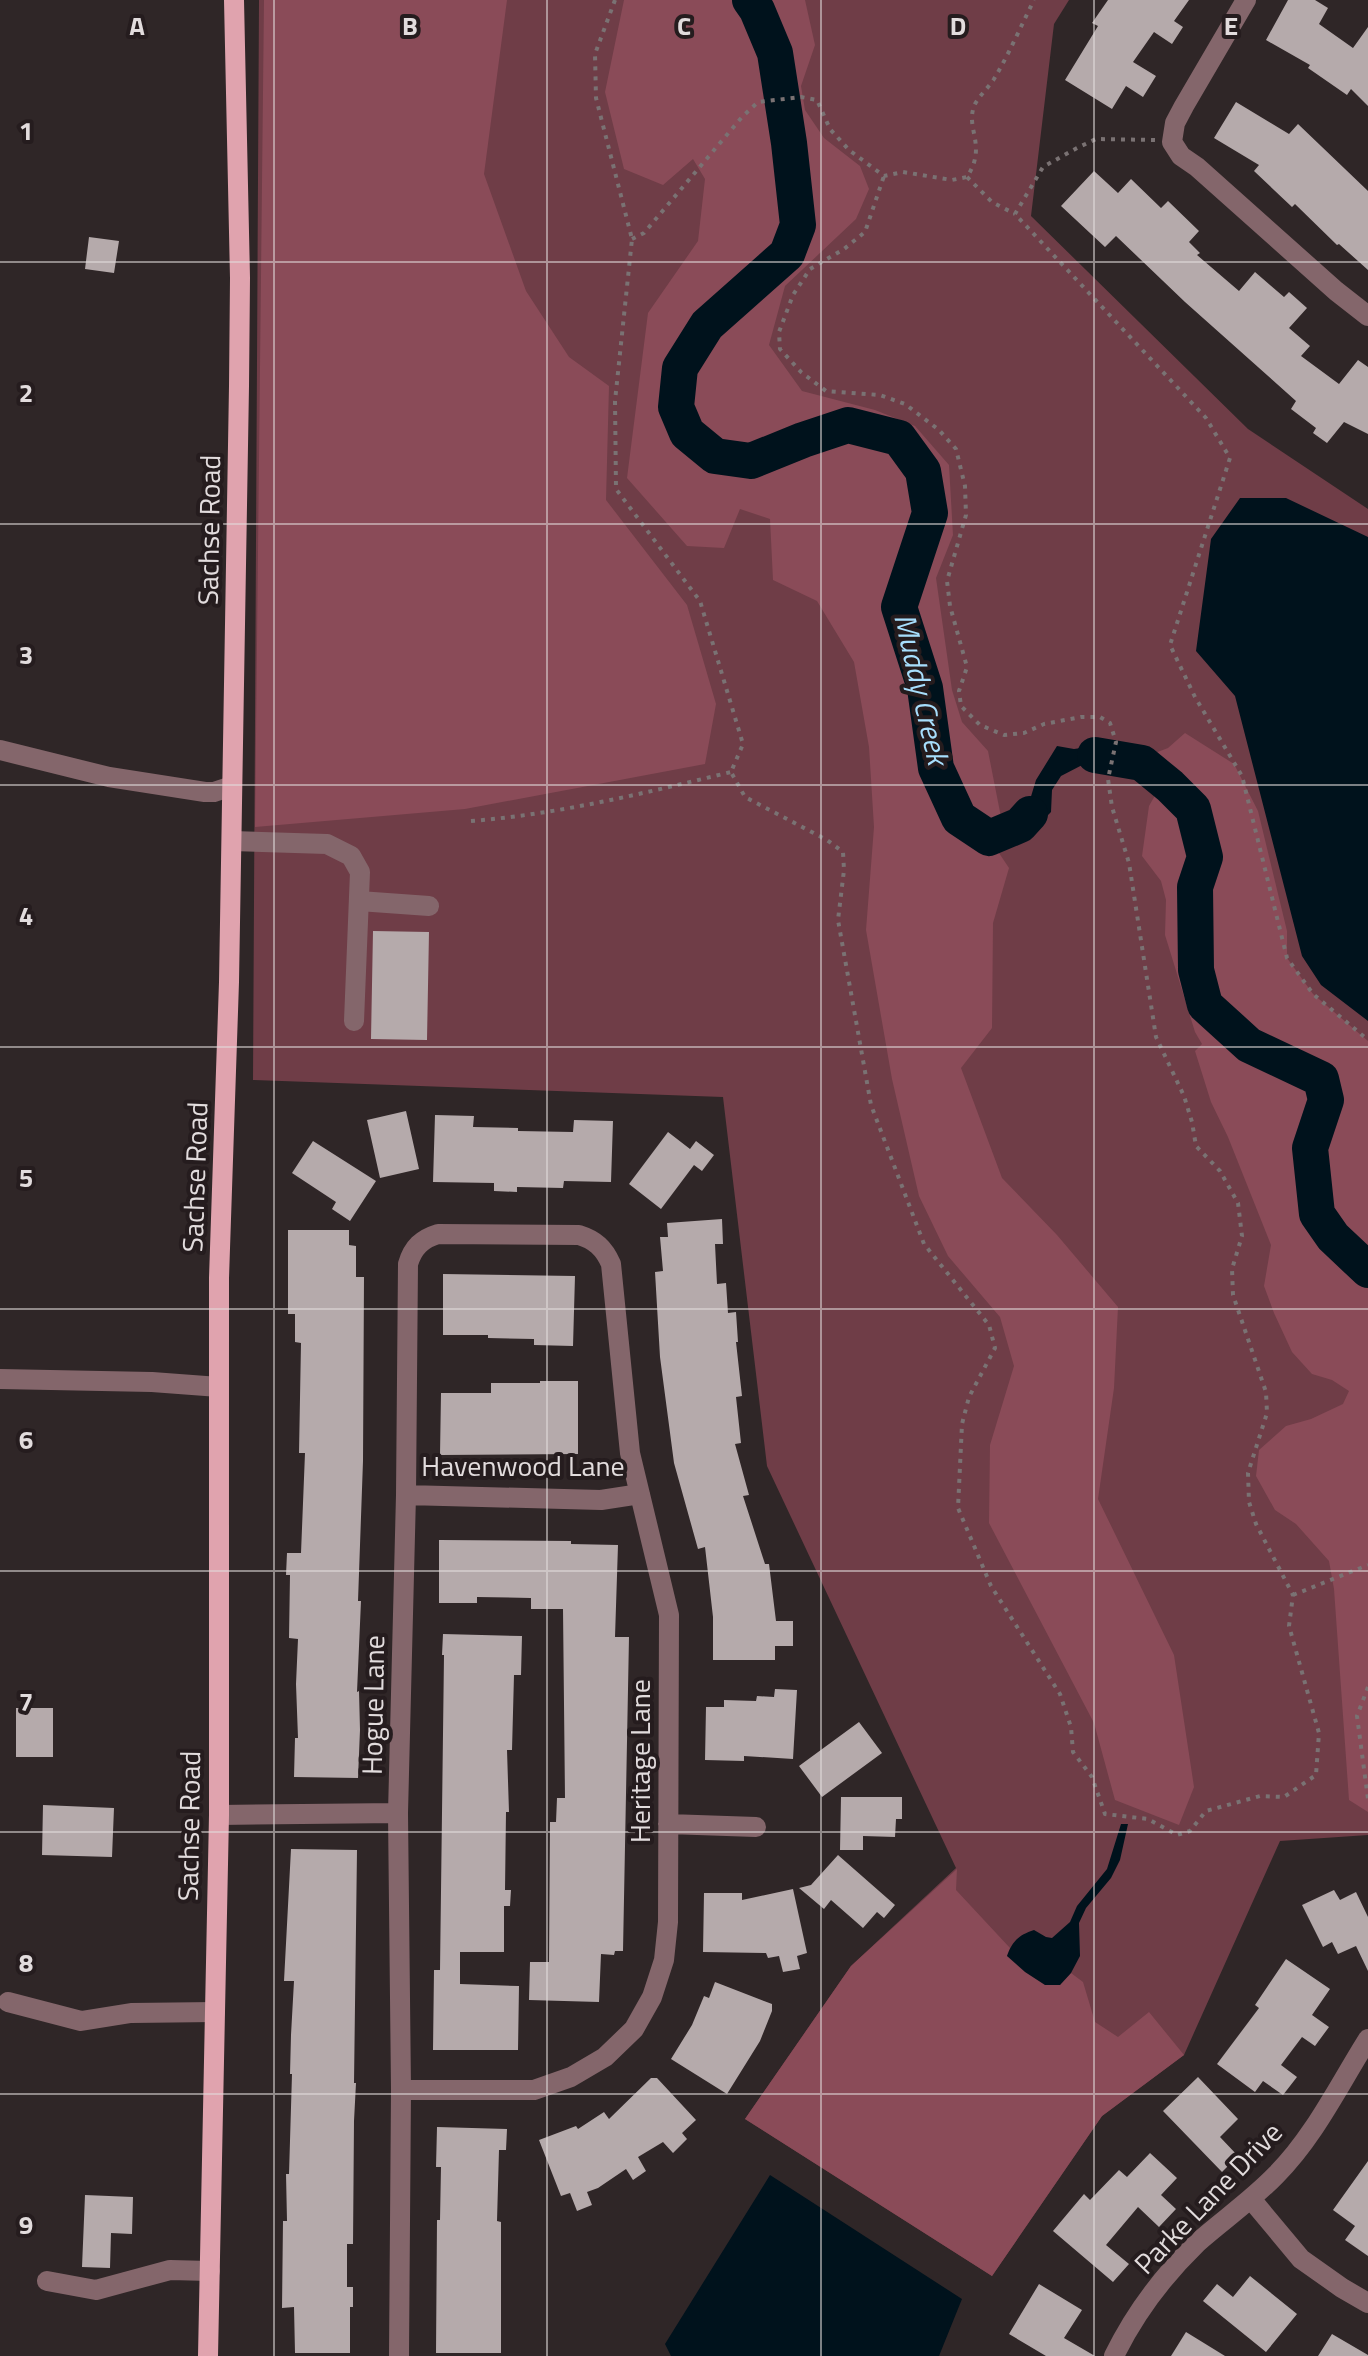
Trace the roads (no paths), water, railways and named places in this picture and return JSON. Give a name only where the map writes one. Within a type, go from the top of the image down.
[{"type":"main road","name":"Sachse Road","points":[[208,2356],[219,1815],[219,1278],[232,841],[240,293],[234,0]]},
{"type":"street","points":[[1246,0],[1175,123],[1172,142],[1181,156],[1368,316]]},
{"type":"street","points":[[0,750],[109,777],[205,792],[232,786]]},
{"type":"street","points":[[232,841],[327,844],[351,856],[360,872],[354,1021]]},
{"type":"street","points":[[359,901],[429,906]]},
{"type":"street","name":"Hogue Lane","points":[[399,2356],[401,2090],[398,1813],[406,1495],[407,1275],[411,1253],[427,1237],[449,1234],[579,1235],[599,1245]]},
{"type":"street","name":"Heritage Lane","points":[[401,2090],[534,2090],[571,2077],[605,2057],[634,2029],[652,1997],[664,1960],[668,1922],[669,1615],[630,1453],[611,1264],[599,1245]]},
{"type":"street","points":[[0,1379],[152,1382],[219,1387]]},
{"type":"street","name":"Havenwood Lane","points":[[406,1495],[601,1500],[640,1494]]},
{"type":"street","points":[[219,1815],[398,1813]]},
{"type":"street","points":[[668,1824],[756,1827]]},
{"type":"street","points":[[8,2002],[81,2021],[131,2013],[215,2012]]},
{"type":"street","name":"Parke Lane Drive","points":[[1114,2356],[1143,2308],[1172,2270],[1197,2244],[1251,2199],[1302,2145],[1368,2039]]},
{"type":"street","points":[[1251,2199],[1301,2259],[1368,2303]]},
{"type":"street","points":[[47,2281],[96,2290],[170,2270],[210,2271]]},
{"type":"water","points":[[1240,498],[1286,498],[1368,537],[1368,1021],[1321,985],[1302,956],[1235,696],[1196,651],[1211,539]]},
{"type":"water","points":[[1102,745],[1140,755],[1145,776],[1135,768],[1088,762],[1061,776],[1052,790],[1051,812],[1042,821],[1024,837],[997,849],[989,838],[990,822],[1029,803],[1036,780],[1057,746],[1074,749]]},
{"type":"water","points":[[1121,1824],[1128,1824],[1120,1860],[1079,1923],[1080,1956],[1060,1985],[1045,1985],[1007,1956],[1009,1951],[1024,1934],[1034,1930],[1052,1938],[1070,1922],[1077,1906],[1107,1869]]},
{"type":"water","points":[[770,2175],[962,2299],[939,2356],[671,2356],[665,2344]]},
{"type":"waterway","name":"Muddy Creek","points":[[750,0],[775,53],[798,225],[787,254],[707,325],[680,368],[676,407],[687,433],[715,456],[751,461],[848,425],[899,438],[923,471],[930,513],[899,607],[925,688],[936,768],[959,818],[989,838],[1020,825],[1030,814]]},
{"type":"waterway","name":"Muddy Creek","points":[[1095,755],[1142,763],[1193,809],[1205,857],[1195,887],[1196,970],[1205,1005],[1249,1045],[1321,1079],[1326,1100],[1310,1148],[1317,1214],[1333,1237],[1368,1270]]}]
